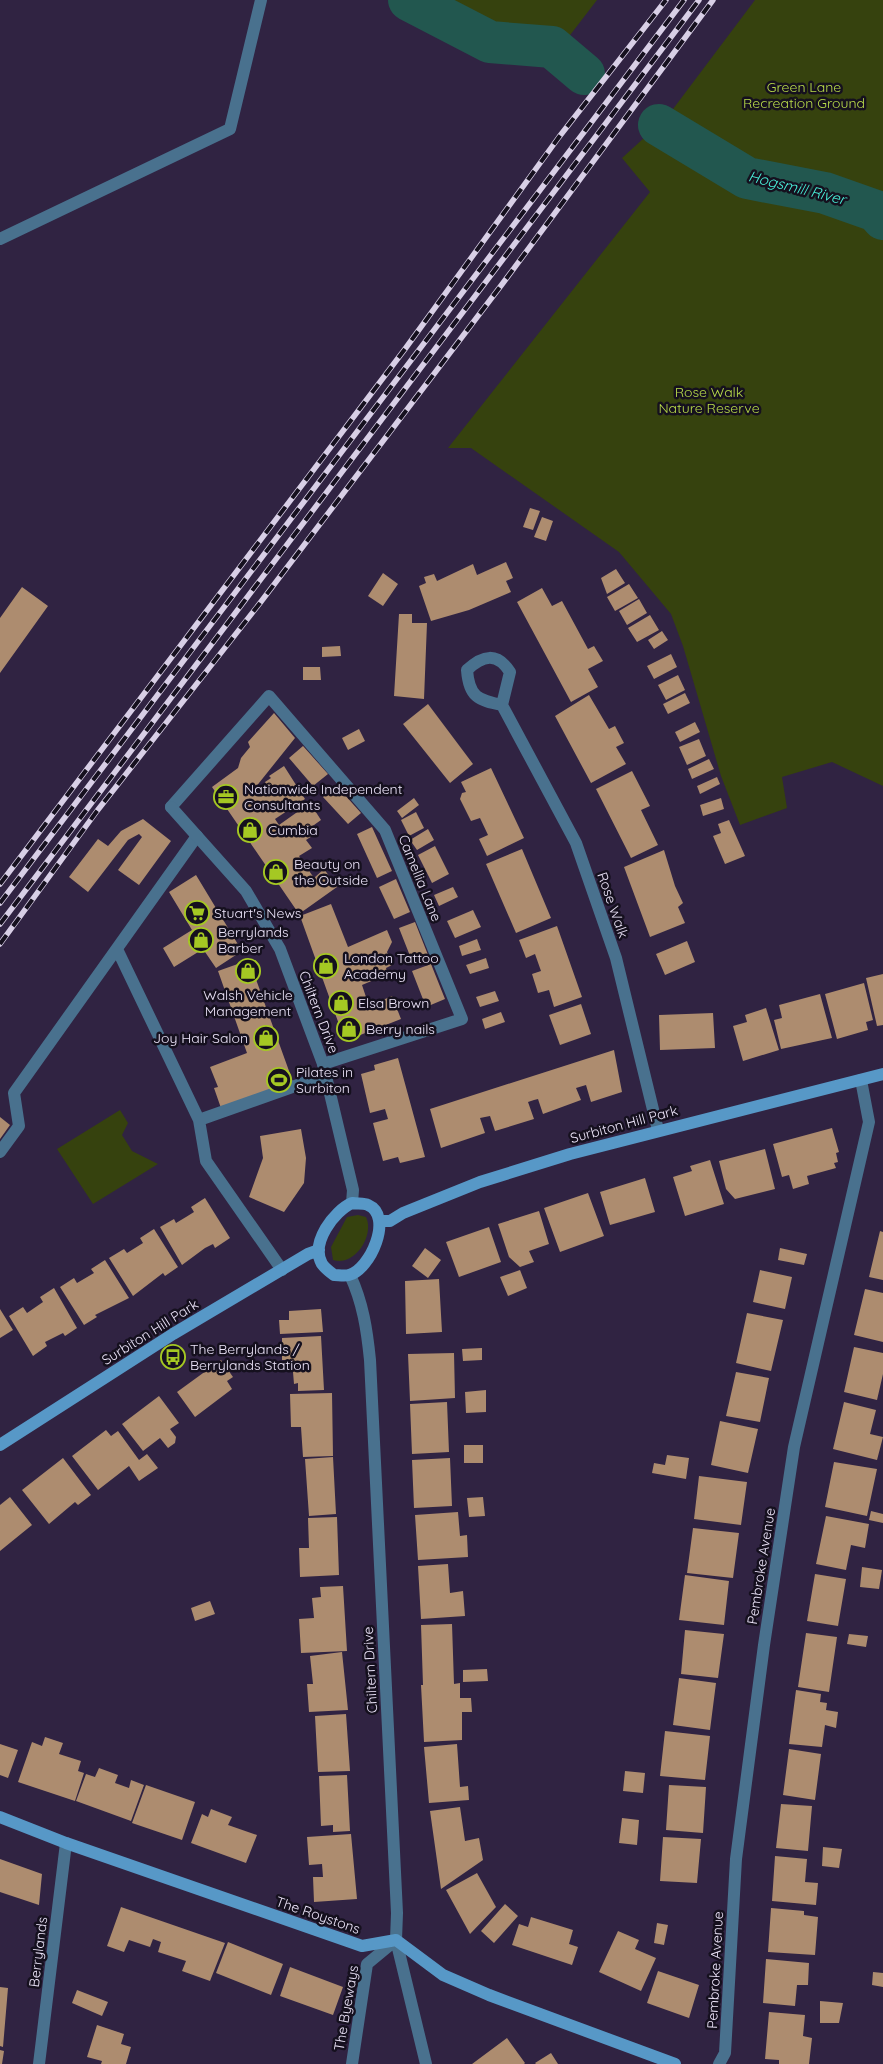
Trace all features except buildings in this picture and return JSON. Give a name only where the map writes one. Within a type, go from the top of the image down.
[{"type":"street","points":[[0,239],[230,129],[261,0]]},
{"type":"street","name":"Camellia Lane","points":[[171,807],[269,696],[385,830],[462,1020],[324,1070]]},
{"type":"street","name":"Rose Walk","points":[[502,705],[576,843],[616,958],[658,1130]]},
{"type":"street","name":"Chiltern Drive","points":[[171,807],[246,891],[280,949],[324,1070],[351,1182],[352,1203]]},
{"type":"street","points":[[0,1152],[20,1126],[14,1093],[197,836]]},
{"type":"street","points":[[117,949],[198,1120],[206,1161],[282,1270]]},
{"type":"street","points":[[198,1120],[324,1070]]},
{"type":"street","name":"Surbiton Hill Park","points":[[379,1221],[390,1221],[430,1201],[480,1182],[658,1130],[883,1074]]},
{"type":"street","name":"Pembroke Avenue","points":[[720,2064],[724,2053],[736,1859],[764,1645],[794,1447],[869,1122],[861,1080]]},
{"type":"street","points":[[352,1203],[368,1205],[376,1212],[379,1221],[378,1239],[372,1253],[350,1275],[334,1275],[322,1264],[319,1250],[320,1241],[334,1215],[352,1203]]},
{"type":"street","name":"Surbiton Hill Park","points":[[0,1445],[173,1334],[308,1254],[319,1250]]},
{"type":"street","name":"Chiltern Drive","points":[[350,1275],[360,1297],[367,1327],[370,1360],[396,1903],[396,1940],[426,2064]]},
{"type":"street","name":"The Roystons","points":[[0,1817],[66,1843],[362,1946],[396,1940]]},
{"type":"street","name":"Berrylands","points":[[39,2064],[66,1843]]},
{"type":"street","points":[[396,1940],[443,1975],[675,2064]]},
{"type":"street","name":"The Byeways","points":[[352,2064],[367,1964],[396,1940]]},
{"type":"green space","points":[[438,0],[597,0],[564,43],[549,37],[497,33]]},
{"type":"green space","name":"Rose Walk Nature Reserve","points":[[755,0],[883,0],[883,786],[832,762],[782,777],[787,808],[740,825],[721,776],[683,646],[671,614],[619,552],[471,448],[448,448],[650,192],[622,158],[667,117]]},
{"type":"green space","points":[[120,1110],[128,1123],[122,1135],[132,1151],[158,1164],[93,1204],[57,1149]]},
{"type":"green space","points":[[358,1215],[366,1217],[368,1233],[365,1241],[361,1248],[348,1259],[341,1261],[333,1260],[331,1247],[347,1217]]},
{"type":"waterway","name":"Hogsmill River","points":[[409,0],[490,42],[552,47],[584,74]]},
{"type":"waterway","name":"Hogsmill River","points":[[659,125],[747,178],[825,193],[876,211],[883,219]]},
{"type":"railway","points":[[0,884],[405,349],[559,137],[666,0]]},
{"type":"railway","points":[[0,903],[684,0]]},
{"type":"railway","points":[[0,924],[699,0]]},
{"type":"railway","points":[[0,944],[97,811],[260,603],[503,283],[713,0]]},
{"type":"place","name":"Nationwide Independent Consultants","points":[[226,797]]},
{"type":"place","name":"Cumbia","points":[[250,830]]},
{"type":"place","name":"Beauty on the Outside","points":[[276,872]]},
{"type":"place","name":"Stuart's News","points":[[197,913]]},
{"type":"place","name":"Berrylands Barber","points":[[201,940]]},
{"type":"place","name":"London Tattoo Academy","points":[[326,966]]},
{"type":"place","name":"Walsh Vehicle Management","points":[[248,971]]},
{"type":"place","name":"Elsa Brown","points":[[341,1003]]},
{"type":"place","name":"Berry nails","points":[[349,1029]]},
{"type":"place","name":"Joy Hair Salon","points":[[266,1038]]},
{"type":"place","name":"Pilates in Surbiton","points":[[279,1080]]},
{"type":"place","name":"The Berrylands / Berrylands Station","points":[[173,1357]]},
{"type":"park label","name":"Green Lane Recreation Ground","points":[[804,95]]}]
